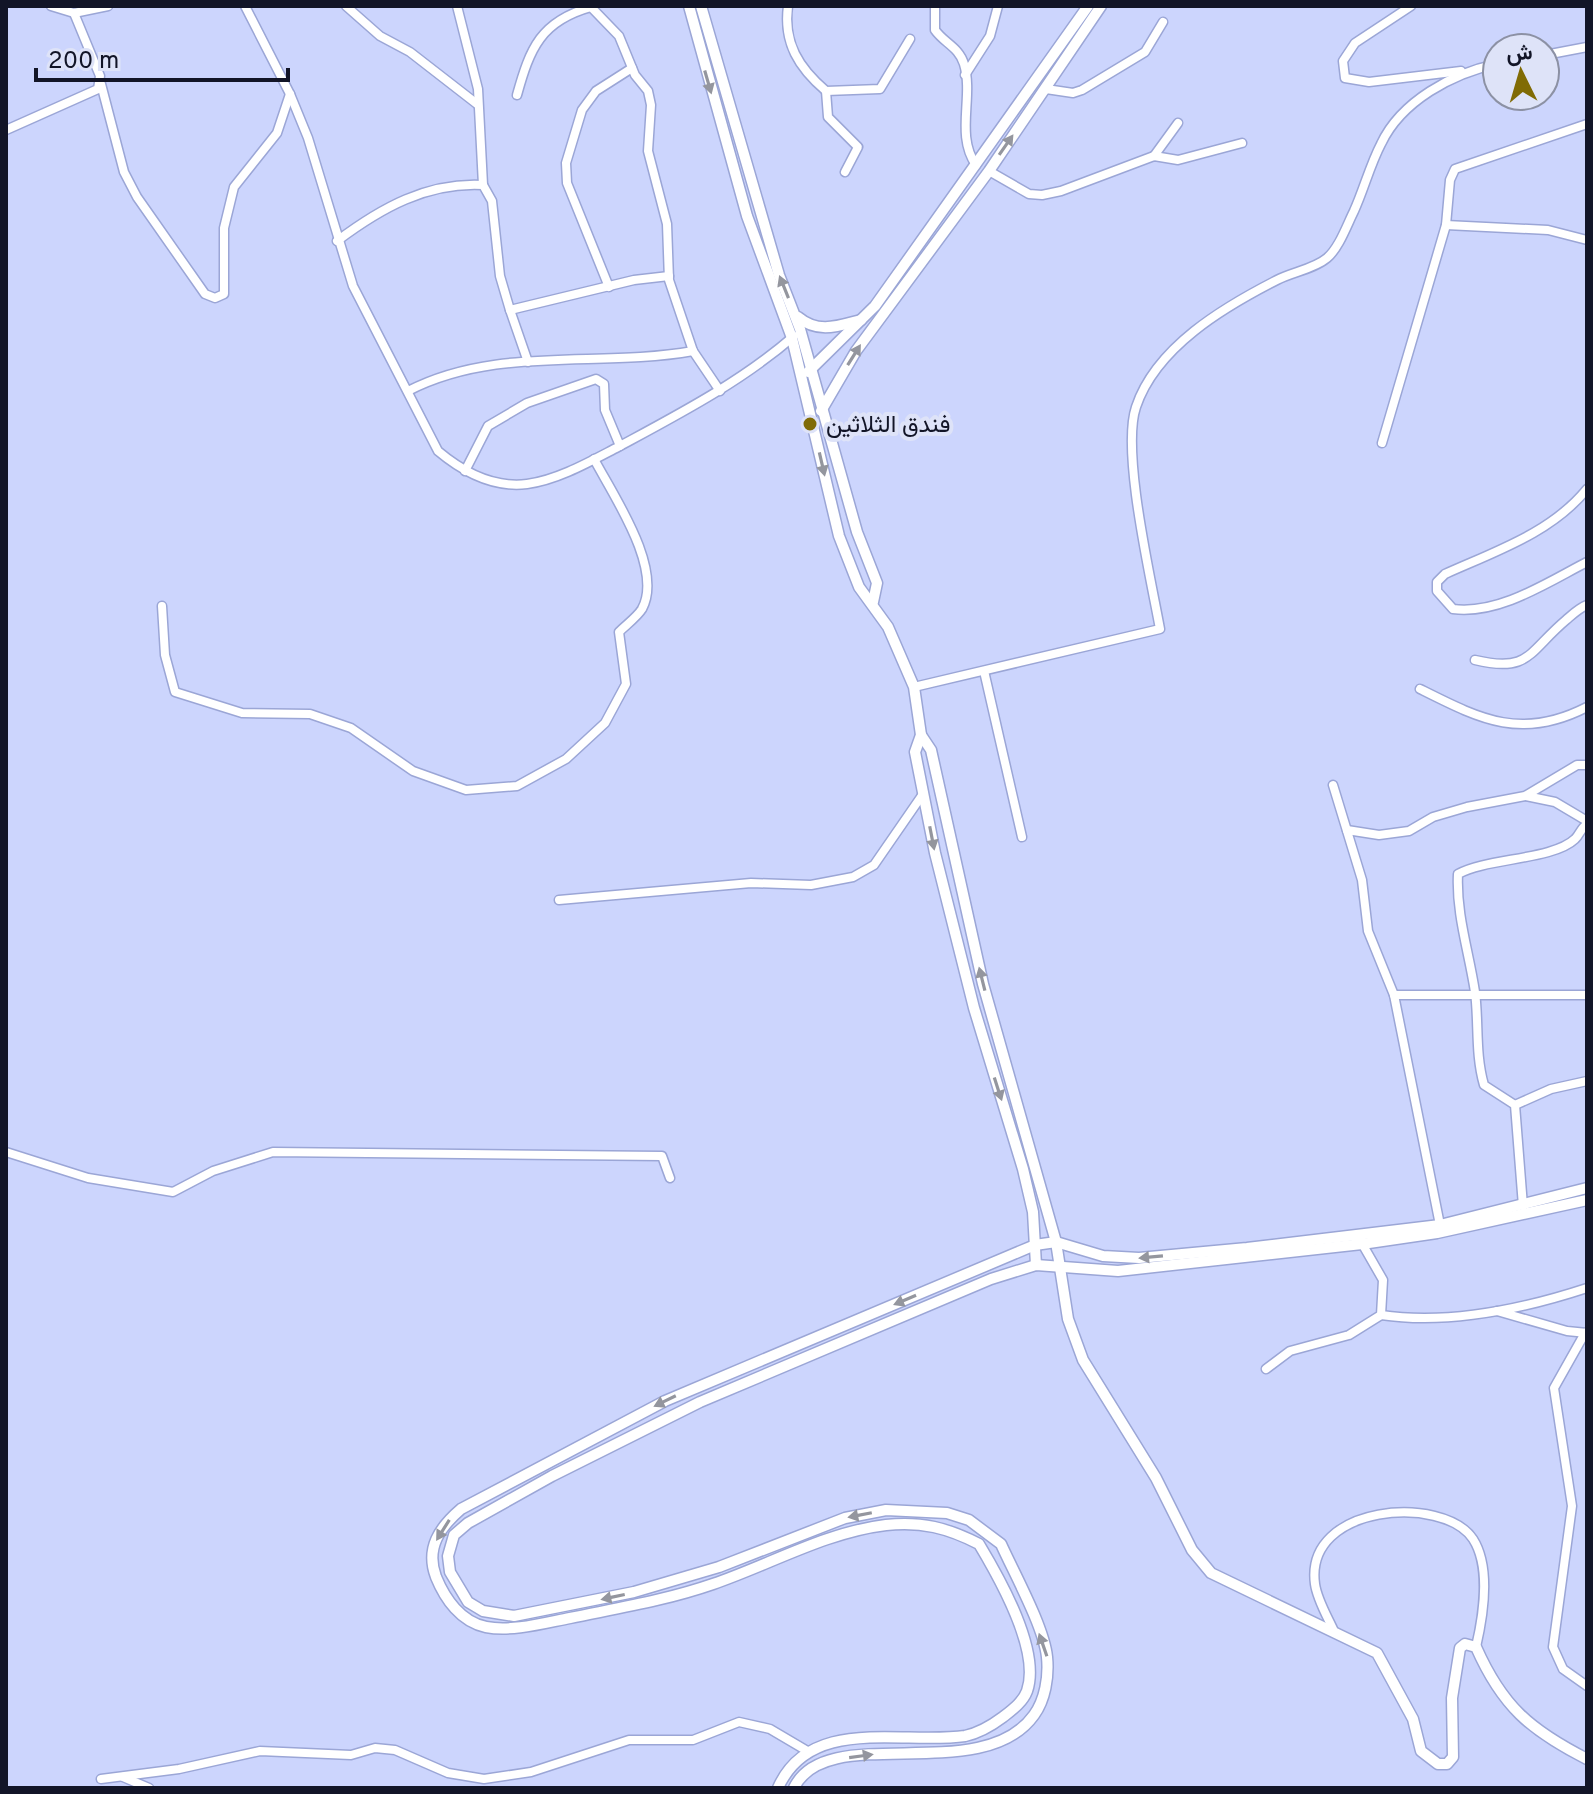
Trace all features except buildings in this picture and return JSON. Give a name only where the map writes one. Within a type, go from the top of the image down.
[{"type":"street","points":[[51,6],[74,13],[108,6]]},
{"type":"street","points":[[245,6],[290,94],[308,138],[353,286],[438,451],[465,471],[502,484],[529,484],[594,459],[720,391],[800,329]]},
{"type":"street","points":[[346,6],[380,36],[410,52],[477,104]]},
{"type":"street","points":[[457,6],[475,77],[483,185],[492,201],[500,276],[528,362]]},
{"type":"street","points":[[689,6],[747,216],[822,409],[857,532],[877,583],[873,602]]},
{"type":"street","points":[[701,6],[770,245],[800,329],[813,422],[839,536],[859,587],[873,602],[900,650],[914,687],[921,735],[931,750],[983,984],[1056,1242],[1068,1319],[1083,1360],[1156,1478],[1192,1550],[1211,1573],[1333,1629],[1377,1653],[1413,1719],[1421,1751],[1438,1764],[1447,1764],[1453,1757],[1452,1698],[1460,1648],[1465,1644],[1476,1647]]},
{"type":"street","points":[[788,6],[785,24],[798,64],[826,91],[828,117],[858,147],[845,172]]},
{"type":"street","points":[[935,6],[935,30],[958,52],[965,75],[966,136],[976,165]]},
{"type":"street","points":[[965,75],[990,36],[998,6]]},
{"type":"street","points":[[806,373],[863,319],[1088,6]]},
{"type":"street","points":[[813,422],[856,351],[989,171],[1101,6]]},
{"type":"street","points":[[1411,6],[1397,9],[1355,43],[1343,61],[1345,78],[1369,82],[1481,68]]},
{"type":"street","points":[[517,95],[527,59],[540,38],[565,14],[591,7],[619,36],[632,68],[648,91],[651,105],[648,151],[667,224],[669,276],[693,351],[720,391]]},
{"type":"street","points":[[74,13],[101,84],[124,172],[137,197],[205,294],[215,298],[224,294],[224,228],[234,187],[277,133],[290,94]]},
{"type":"street","points":[[1046,89],[1073,93],[1082,90],[1145,52],[1163,22]]},
{"type":"street","points":[[826,91],[880,89],[910,39]]},
{"type":"street","points":[[1561,52],[1587,47]]},
{"type":"street","points":[[609,287],[567,183],[566,163],[582,110],[596,91],[632,68]]},
{"type":"street","points":[[914,687],[1160,629],[1132,450],[1136,407],[1178,345],[1226,308],[1278,279],[1327,258],[1344,232],[1382,141],[1405,112],[1432,90],[1470,70]]},
{"type":"street","points":[[6,130],[98,89],[101,84]]},
{"type":"street","points":[[1154,156],[1178,123]]},
{"type":"street","points":[[1382,443],[1446,225],[1450,180],[1455,169],[1587,124]]},
{"type":"street","points":[[989,171],[1029,194],[1042,195],[1061,191],[1154,156],[1178,160],[1242,143]]},
{"type":"street","points":[[337,241],[368,217],[399,201],[432,189],[483,185]]},
{"type":"street","points":[[1446,225],[1548,230],[1587,240]]},
{"type":"street","points":[[510,310],[669,276]]},
{"type":"street","points":[[794,314],[818,328],[832,328],[863,319]]},
{"type":"street","points":[[408,391],[430,380],[453,374],[528,362],[645,357],[693,351]]},
{"type":"street","points":[[465,471],[488,426],[527,403],[596,379],[604,384],[605,410],[620,446]]},
{"type":"street","points":[[162,606],[165,655],[175,692],[242,713],[310,714],[351,728],[413,771],[466,790],[517,786],[566,759],[605,723],[626,684],[619,632],[642,609],[648,577],[641,551],[594,459]]},
{"type":"street","points":[[1587,489],[1574,505],[1533,535],[1445,574],[1437,582],[1437,591],[1453,609],[1467,611],[1530,592],[1587,562]]},
{"type":"street","points":[[1475,660],[1502,666],[1527,659],[1550,634],[1587,605]]},
{"type":"street","points":[[984,671],[1022,837]]},
{"type":"street","points":[[1420,689],[1480,720],[1512,725],[1561,718],[1587,707]]},
{"type":"street","points":[[921,735],[915,752],[923,794],[974,1008],[1023,1169],[1033,1212],[1036,1265]]},
{"type":"street","points":[[1347,830],[1379,835],[1409,831],[1433,817],[1525,796],[1587,762]]},
{"type":"street","points":[[1333,785],[1362,880],[1368,931],[1394,995],[1440,1225]]},
{"type":"street","points":[[559,900],[751,883],[811,885],[853,877],[874,865],[923,794]]},
{"type":"street","points":[[1515,1105],[1484,1085],[1478,1062],[1475,993],[1457,901],[1458,874],[1473,865],[1509,862],[1574,840],[1587,822],[1555,802],[1525,796]]},
{"type":"street","points":[[1394,995],[1587,995]]},
{"type":"street","points":[[1515,1105],[1551,1089],[1587,1081]]},
{"type":"street","points":[[1515,1105],[1523,1206]]},
{"type":"street","points":[[6,1152],[88,1178],[173,1192],[213,1171],[273,1152],[662,1156],[670,1178]]},
{"type":"street","points":[[794,1788],[812,1768],[847,1758],[996,1746],[1028,1724],[1043,1703],[1047,1655],[1001,1544],[986,1531],[969,1520],[947,1513],[886,1510],[845,1518],[719,1567],[634,1592],[514,1616],[483,1611],[458,1590],[448,1556],[454,1535],[492,1508],[700,1402],[991,1279],[1036,1265],[1118,1271],[1360,1240],[1523,1206],[1587,1188]]},
{"type":"street","points":[[778,1788],[788,1767],[809,1752],[856,1739],[967,1735],[988,1728],[1014,1709],[1026,1695],[1031,1675],[1030,1658],[1012,1607],[979,1544],[929,1524],[886,1525],[850,1532],[711,1585],[523,1626],[486,1627],[465,1619],[446,1598],[435,1573],[431,1552],[443,1524],[461,1509],[665,1401],[1035,1245],[1056,1242],[1103,1256],[1139,1258],[1360,1240],[1437,1233],[1587,1200]]},
{"type":"street","points":[[1360,1240],[1383,1280],[1381,1315]]},
{"type":"street","points":[[1266,1369],[1290,1351],[1349,1335],[1381,1315],[1413,1320],[1492,1310],[1547,1301],[1587,1288]]},
{"type":"street","points":[[1492,1310],[1567,1331],[1586,1333],[1554,1388],[1572,1506],[1553,1647],[1563,1669],[1587,1686]]},
{"type":"street","points":[[1333,1629],[1315,1584],[1317,1557],[1325,1540],[1343,1523],[1391,1513],[1425,1513],[1457,1525],[1473,1540],[1483,1581],[1483,1616],[1476,1647],[1507,1706],[1529,1726],[1587,1759]]},
{"type":"street","points":[[101,1779],[179,1769],[260,1751],[351,1755],[375,1748],[395,1750],[448,1773],[484,1779],[531,1772],[629,1740],[693,1740],[739,1722],[770,1729],[809,1752]]},
{"type":"street","points":[[123,1777],[149,1788]]},
{"type":"place","name":"فندق الثلاثين","points":[[810,424]]}]
